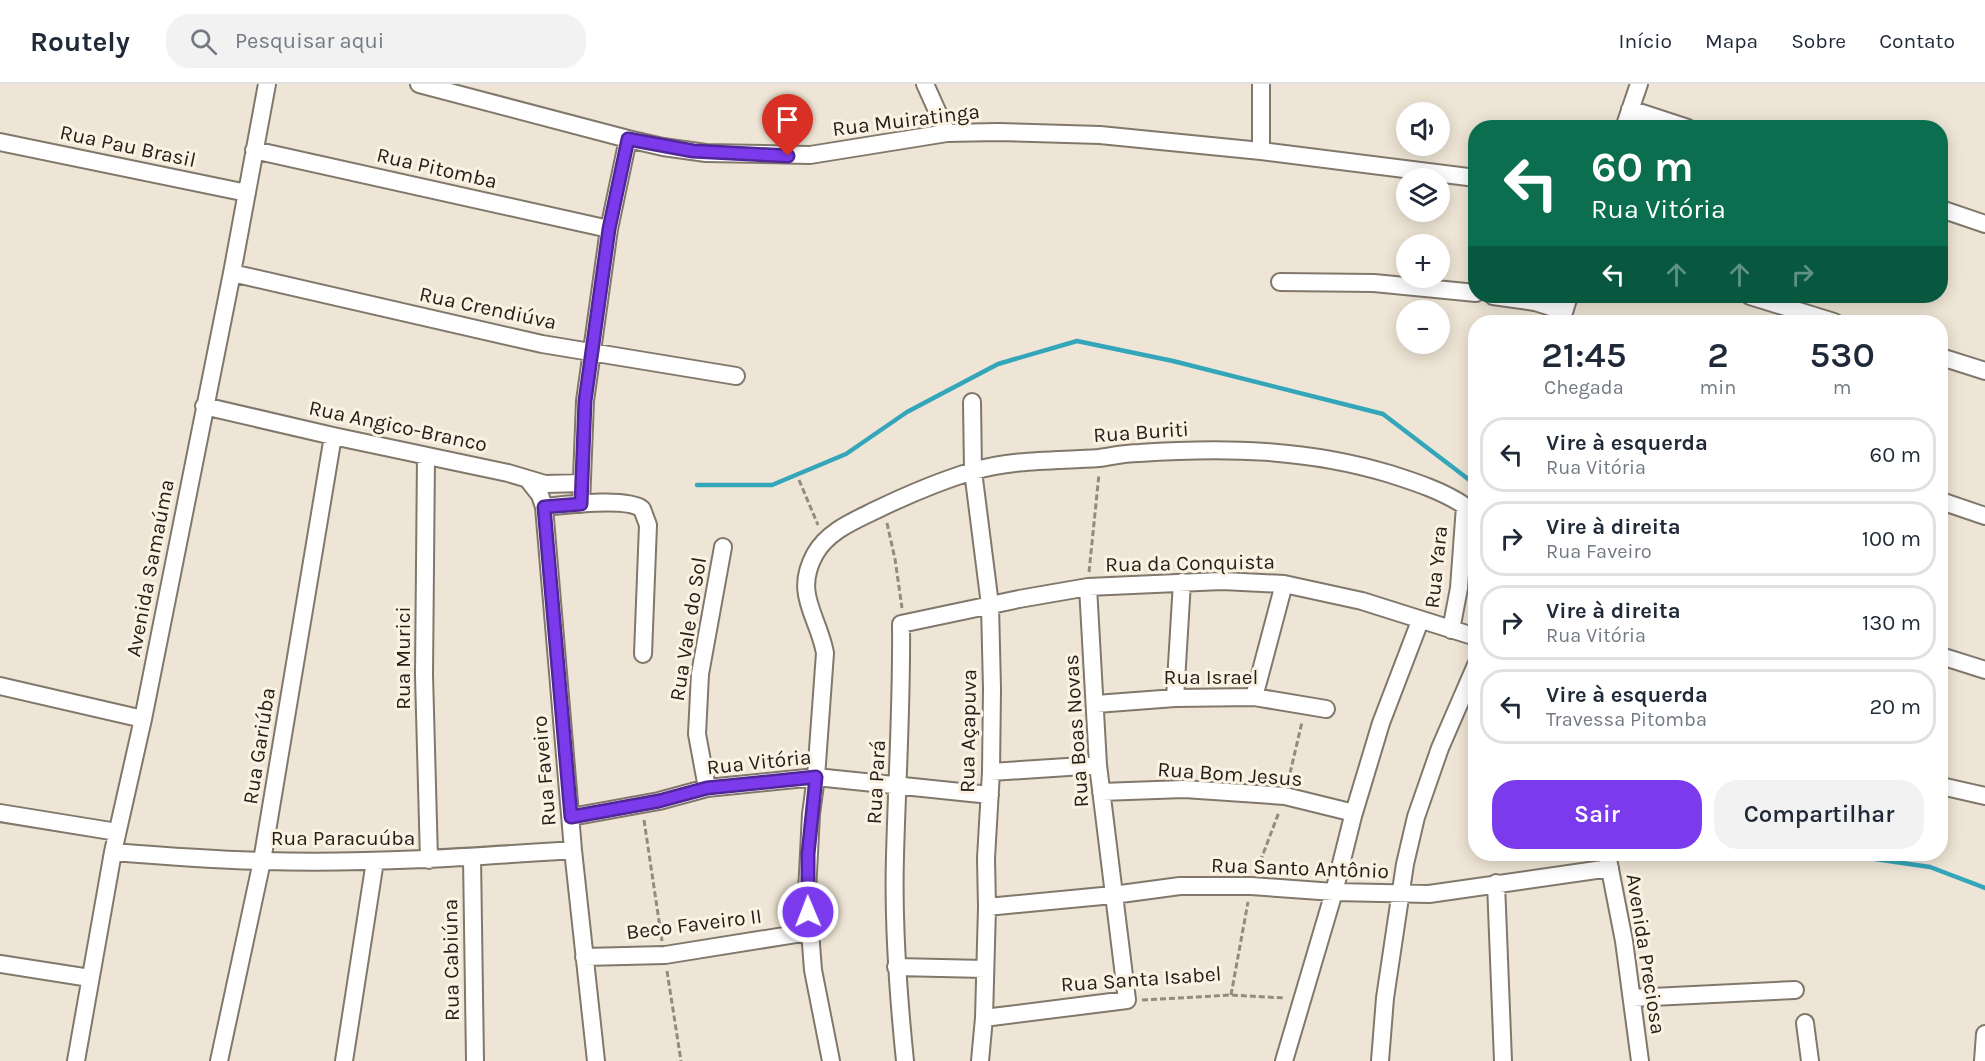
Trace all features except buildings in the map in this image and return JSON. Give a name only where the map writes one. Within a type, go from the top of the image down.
[{"type":"street","name":"Avenida Samaúma","points":[[76,1061],[113,852],[143,719],[232,273],[267,84]]},
{"type":"street","name":"Rua Muiratinga","points":[[419,84],[628,139],[698,152],[788,156],[865,147],[947,133],[1100,135],[1261,151],[1468,177]]},
{"type":"street","points":[[925,84],[947,133]]},
{"type":"street","points":[[1261,84],[1261,151]]},
{"type":"street","points":[[1627,120],[1639,84]]},
{"type":"street","points":[[1630,109],[1664,120]]},
{"type":"street","points":[[581,504],[584,413],[609,229],[628,139]]},
{"type":"street","name":"Rua Pau Brasil","points":[[0,142],[247,193]]},
{"type":"street","name":"Rua Pitomba","points":[[254,150],[609,229]]},
{"type":"street","points":[[1948,211],[1985,224]]},
{"type":"street","name":"Rua Crendiúva","points":[[232,273],[542,344],[736,376]]},
{"type":"street","points":[[1280,282],[1374,283],[1468,293]]},
{"type":"street","points":[[1539,303],[1565,310]]},
{"type":"street","points":[[1773,303],[1811,315]]},
{"type":"street","points":[[1948,359],[1985,371]]},
{"type":"street","name":"Rua Açapuva","points":[[972,402],[973,471],[990,605],[992,772],[986,858],[987,907],[981,1061]]},
{"type":"street","name":"Rua Angico-Branco","points":[[204,406],[508,473],[529,481],[545,484],[582,483]]},
{"type":"street","name":"Rua Gariúba","points":[[219,1061],[262,861],[333,436]]},
{"type":"street","name":"Rua Buriti","points":[[831,1061],[808,932],[808,854],[825,653],[821,635],[806,599],[806,588],[812,561],[825,541],[843,527],[883,507],[973,471],[1029,461],[1100,458],[1136,453],[1205,450],[1258,451],[1327,458],[1356,464],[1414,482],[1458,501],[1465,506],[1465,509]]},
{"type":"street","name":"Rua Murici","points":[[426,456],[424,675],[429,860]]},
{"type":"street","name":"Rua Faveiro","points":[[529,481],[540,495],[544,507],[573,850],[596,1061]]},
{"type":"street","points":[[1948,503],[1985,516]]},
{"type":"street","points":[[544,507],[631,504],[642,509],[648,525],[643,654]]},
{"type":"street","name":"Rua Yara","points":[[1451,630],[1460,588],[1465,509]]},
{"type":"street","name":"Rua Vale do Sol","points":[[707,788],[697,734],[700,674],[723,548]]},
{"type":"street","name":"Rua da Conquista","points":[[901,624],[1088,587],[1222,581],[1284,584],[1362,601],[1468,635]]},
{"type":"street","points":[[1175,698],[1182,582]]},
{"type":"street","points":[[1254,697],[1284,584]]},
{"type":"street","name":"Rua Boas Novas","points":[[1088,587],[1098,765],[1126,1000]]},
{"type":"street","points":[[1284,1061],[1381,723],[1420,621]]},
{"type":"street","name":"Rua Pará","points":[[901,624],[902,692],[895,868],[896,967],[905,1061]]},
{"type":"street","points":[[1948,658],[1985,670]]},
{"type":"street","points":[[1380,1061],[1385,998],[1405,864],[1416,817],[1440,748],[1468,683]]},
{"type":"street","points":[[0,686],[143,719]]},
{"type":"street","name":"Rua Israel","points":[[1096,704],[1175,698],[1254,697],[1326,709]]},
{"type":"street","points":[[992,772],[1098,765]]},
{"type":"street","name":"Rua Vitória","points":[[571,817],[641,804],[707,788],[816,777],[990,795]]},
{"type":"street","points":[[1948,788],[1985,796]]},
{"type":"street","name":"Rua Bom Jesus","points":[[1101,792],[1184,789],[1285,796],[1354,813]]},
{"type":"street","points":[[0,813],[117,832]]},
{"type":"street","name":"Rua Paracuúba","points":[[113,852],[262,861],[375,861],[429,860],[573,850]]},
{"type":"street","name":"Rua Cabiúna","points":[[472,857],[475,1061]]},
{"type":"street","points":[[344,1061],[375,861]]},
{"type":"street","name":"Rua Santo Antônio","points":[[987,907],[1180,886],[1251,886],[1334,892],[1430,894],[1609,861]]},
{"type":"street","name":"Avenida Preciosa","points":[[1609,861],[1624,941],[1640,1061]]},
{"type":"street","points":[[1496,883],[1503,1061]]},
{"type":"street","name":"Beco Faveiro II","points":[[584,957],[665,955],[808,932]]},
{"type":"street","points":[[0,964],[90,978]]},
{"type":"street","points":[[896,967],[985,969]]},
{"type":"street","points":[[1632,998],[1795,990]]},
{"type":"street","name":"Rua Santa Isabel","points":[[984,1018],[1126,1000]]},
{"type":"street","points":[[1805,1023],[1810,1061]]},
{"type":"street","points":[[1983,1061],[1985,1034]]},
{"type":"path","points":[[1088,587],[1100,458]]},
{"type":"path","points":[[799,480],[825,541]]},
{"type":"path","points":[[883,507],[902,600],[901,624]]},
{"type":"path","points":[[1285,796],[1306,705]]},
{"type":"path","points":[[641,804],[681,1061]]},
{"type":"path","name":"Rua Santa Isabel","points":[[1126,1000],[1231,995],[1302,999]]},
{"type":"waterway","points":[[697,485],[772,485],[846,454],[907,412],[998,364],[1077,341],[1173,361],[1383,414],[1468,479]]},
{"type":"waterway","points":[[1889,861],[1930,867],[1985,888]]},
{"type":"route","points":[[788,156],[706,153],[628,139],[609,229],[585,401],[581,504],[544,507],[571,817],[659,801],[707,788],[816,777],[808,854],[808,912]]}]
